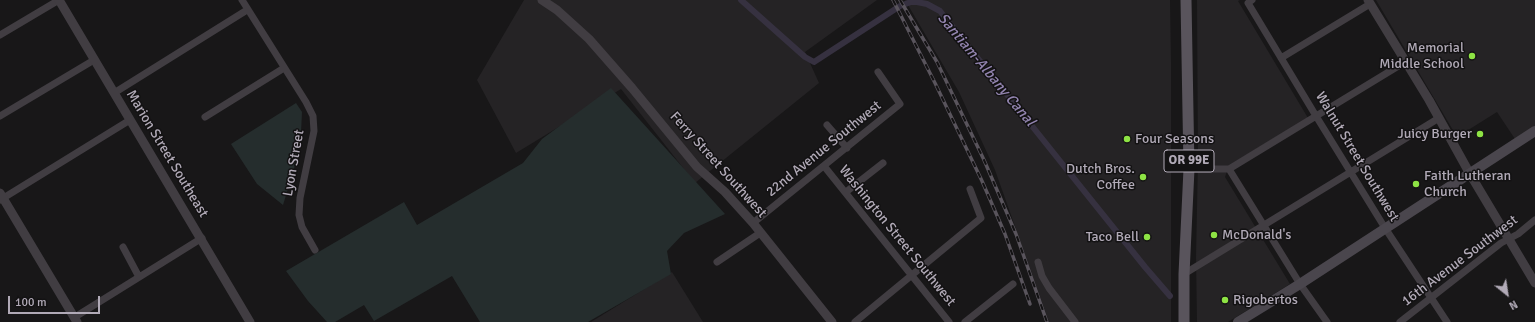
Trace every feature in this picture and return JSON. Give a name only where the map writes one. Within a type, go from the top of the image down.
[{"type":"main road","name":"OR 99E","points":[[1184,322],[1184,274],[1189,169],[1186,0]]},
{"type":"main road","points":[[1238,322],[1300,284],[1535,131]]},
{"type":"street","points":[[0,34],[59,0]]},
{"type":"street","name":"Marion Street Southeast","points":[[59,0],[202,238],[250,322]]},
{"type":"street","name":"Lyon Street","points":[[242,0],[306,102],[312,116],[313,138],[300,198],[299,216],[302,227],[315,250]]},
{"type":"street","name":"Ferry Street Southwest","points":[[542,0],[557,10],[589,39],[632,88],[697,168],[725,192],[752,223],[832,322]]},
{"type":"street","name":"Walnut Street Southwest","points":[[1250,1],[1281,58],[1316,116],[1385,228],[1447,322]]},
{"type":"street","points":[[1281,58],[1369,2],[1535,282]]},
{"type":"street","points":[[114,93],[247,10]]},
{"type":"street","points":[[0,116],[94,60]]},
{"type":"street","points":[[1189,169],[1229,168],[1405,62]]},
{"type":"street","points":[[205,117],[284,68]]},
{"type":"street","name":"22nd Avenue Southwest","points":[[752,223],[900,104],[878,72]]},
{"type":"street","points":[[1184,274],[1264,226],[1350,171],[1439,118]]},
{"type":"street","points":[[130,120],[1,197],[76,320],[139,277],[202,238]]},
{"type":"street","points":[[827,125],[847,148]]},
{"type":"street","points":[[846,192],[882,163]]},
{"type":"street","name":"Washington Street Southwest","points":[[824,166],[949,322]]},
{"type":"street","points":[[1229,168],[1300,284],[1327,322]]},
{"type":"street","points":[[854,322],[981,218],[970,189]]},
{"type":"street","name":"16th Avenue Southwest","points":[[1400,322],[1501,244],[1518,234],[1535,220]]},
{"type":"street","points":[[717,262],[760,233]]},
{"type":"street","points":[[122,247],[139,277]]},
{"type":"street","points":[[1038,262],[1042,276],[1049,288],[1075,322]]},
{"type":"street","points":[[965,322],[1013,284]]},
{"type":"shaded area","points":[[524,0],[877,0],[805,52],[819,83],[695,183],[621,89],[516,153],[477,80]]},
{"type":"shaded area","points":[[905,0],[1170,0],[1171,322],[1049,322],[995,170],[959,92]]},
{"type":"shaded area","points":[[1197,0],[1240,0],[1238,1],[1308,118],[1229,165],[1225,177],[1290,284],[1228,322],[1197,322]]},
{"type":"shaded area","name":"Memorial Middle School","points":[[1376,0],[1535,0],[1535,126],[1515,139],[1497,112],[1457,137]]},
{"type":"shaded area","points":[[611,88],[725,214],[684,233],[667,251],[671,274],[588,322],[480,322],[452,276],[374,321],[364,305],[335,322],[327,322],[308,301],[286,271],[404,202],[417,225],[523,163],[542,139]]},
{"type":"shaded area","points":[[296,103],[302,112],[301,133],[294,169],[283,205],[257,184],[231,144]]},
{"type":"shaded area","points":[[672,272],[703,322],[591,322]]},
{"type":"waterway","name":"Santiam-Albany Canal","points":[[741,0],[805,57],[814,62],[900,6],[911,2],[917,2],[927,4],[940,11],[1145,267],[1170,296]]},
{"type":"railway","points":[[893,0],[982,181],[1005,234],[1030,304]]},
{"type":"railway","points":[[900,0],[937,62],[984,160],[1016,234],[1047,322]]},
{"type":"place","name":"Memorial Middle School","points":[[1472,56]]},
{"type":"place","name":"Juicy Burger","points":[[1480,134]]},
{"type":"place","name":"Four Seasons","points":[[1127,139]]},
{"type":"place","name":"Dutch Bros. Coffee","points":[[1143,177]]},
{"type":"place","name":"Faith Lutheran Church","points":[[1416,184]]},
{"type":"place","name":"McDonald's","points":[[1214,235]]},
{"type":"place","name":"Taco Bell","points":[[1147,237]]},
{"type":"place","name":"Rigobertos","points":[[1225,300]]}]
